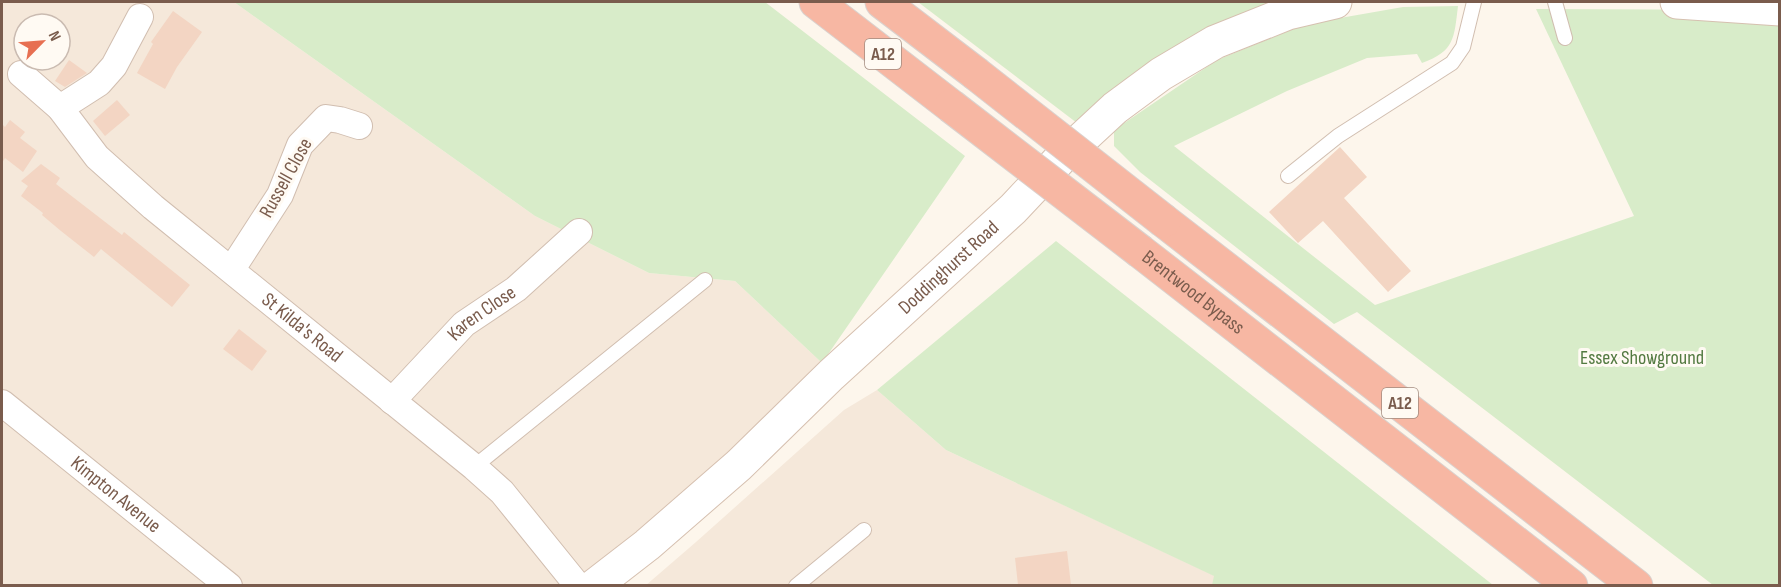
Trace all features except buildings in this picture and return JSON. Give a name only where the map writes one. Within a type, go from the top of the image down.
[{"type":"highway","name":"Brentwood Bypass","points":[[816,2],[1571,585]]},
{"type":"highway","name":"Brentwood Bypass","points":[[882,2],[1636,585]]},
{"type":"street","name":"Doddinghurst Road","points":[[594,585],[647,545],[739,465],[831,375],[1013,209],[1061,158],[1115,108],[1161,74],[1215,42],[1288,13],[1335,2]]},
{"type":"street","points":[[1677,2],[1779,9]]},
{"type":"street","points":[[60,108],[99,82],[114,66],[141,16]]},
{"type":"street","name":"St Kilda's Road","points":[[21,74],[60,108],[97,157],[153,207],[502,492],[578,585]]},
{"type":"street","name":"Russell Close","points":[[232,270],[280,195],[300,145],[310,133],[326,118],[359,126]]},
{"type":"street","name":"Karen Close","points":[[392,401],[464,324],[516,289],[579,232]]},
{"type":"street","name":"Kimpton Avenue","points":[[2,403],[229,585]]},
{"type":"lane","points":[[1288,176],[1338,136],[1452,63],[1463,47],[1474,2]]},
{"type":"lane","points":[[1555,2],[1565,38]]},
{"type":"lane","points":[[474,467],[705,280]]},
{"type":"lane","points":[[796,585],[864,530]]},
{"type":"shaded area","points":[[2,2],[234,2],[535,216],[649,273],[735,281],[822,363],[807,390],[666,511],[570,585],[2,585]]},
{"type":"shaded area","points":[[877,390],[946,450],[1215,576],[1212,586],[645,586],[844,410]]},
{"type":"green space","points":[[234,2],[765,2],[965,156],[822,363],[735,281],[649,273],[535,216]]},
{"type":"green space","points":[[918,2],[1278,2],[1077,123]]},
{"type":"green space","name":"Essex Showground","points":[[1458,6],[1451,42],[1441,54],[1433,58],[1422,63],[1417,54],[1367,58],[1287,91],[1174,146],[1375,305],[1634,216],[1536,9],[1779,10],[1779,585],[1713,585],[1357,312],[1334,324],[1140,172],[1114,146],[1114,130],[1217,60],[1306,24],[1403,7]]},
{"type":"green space","points":[[1056,241],[1493,585],[1212,585],[1214,576],[946,450],[877,390]]}]
